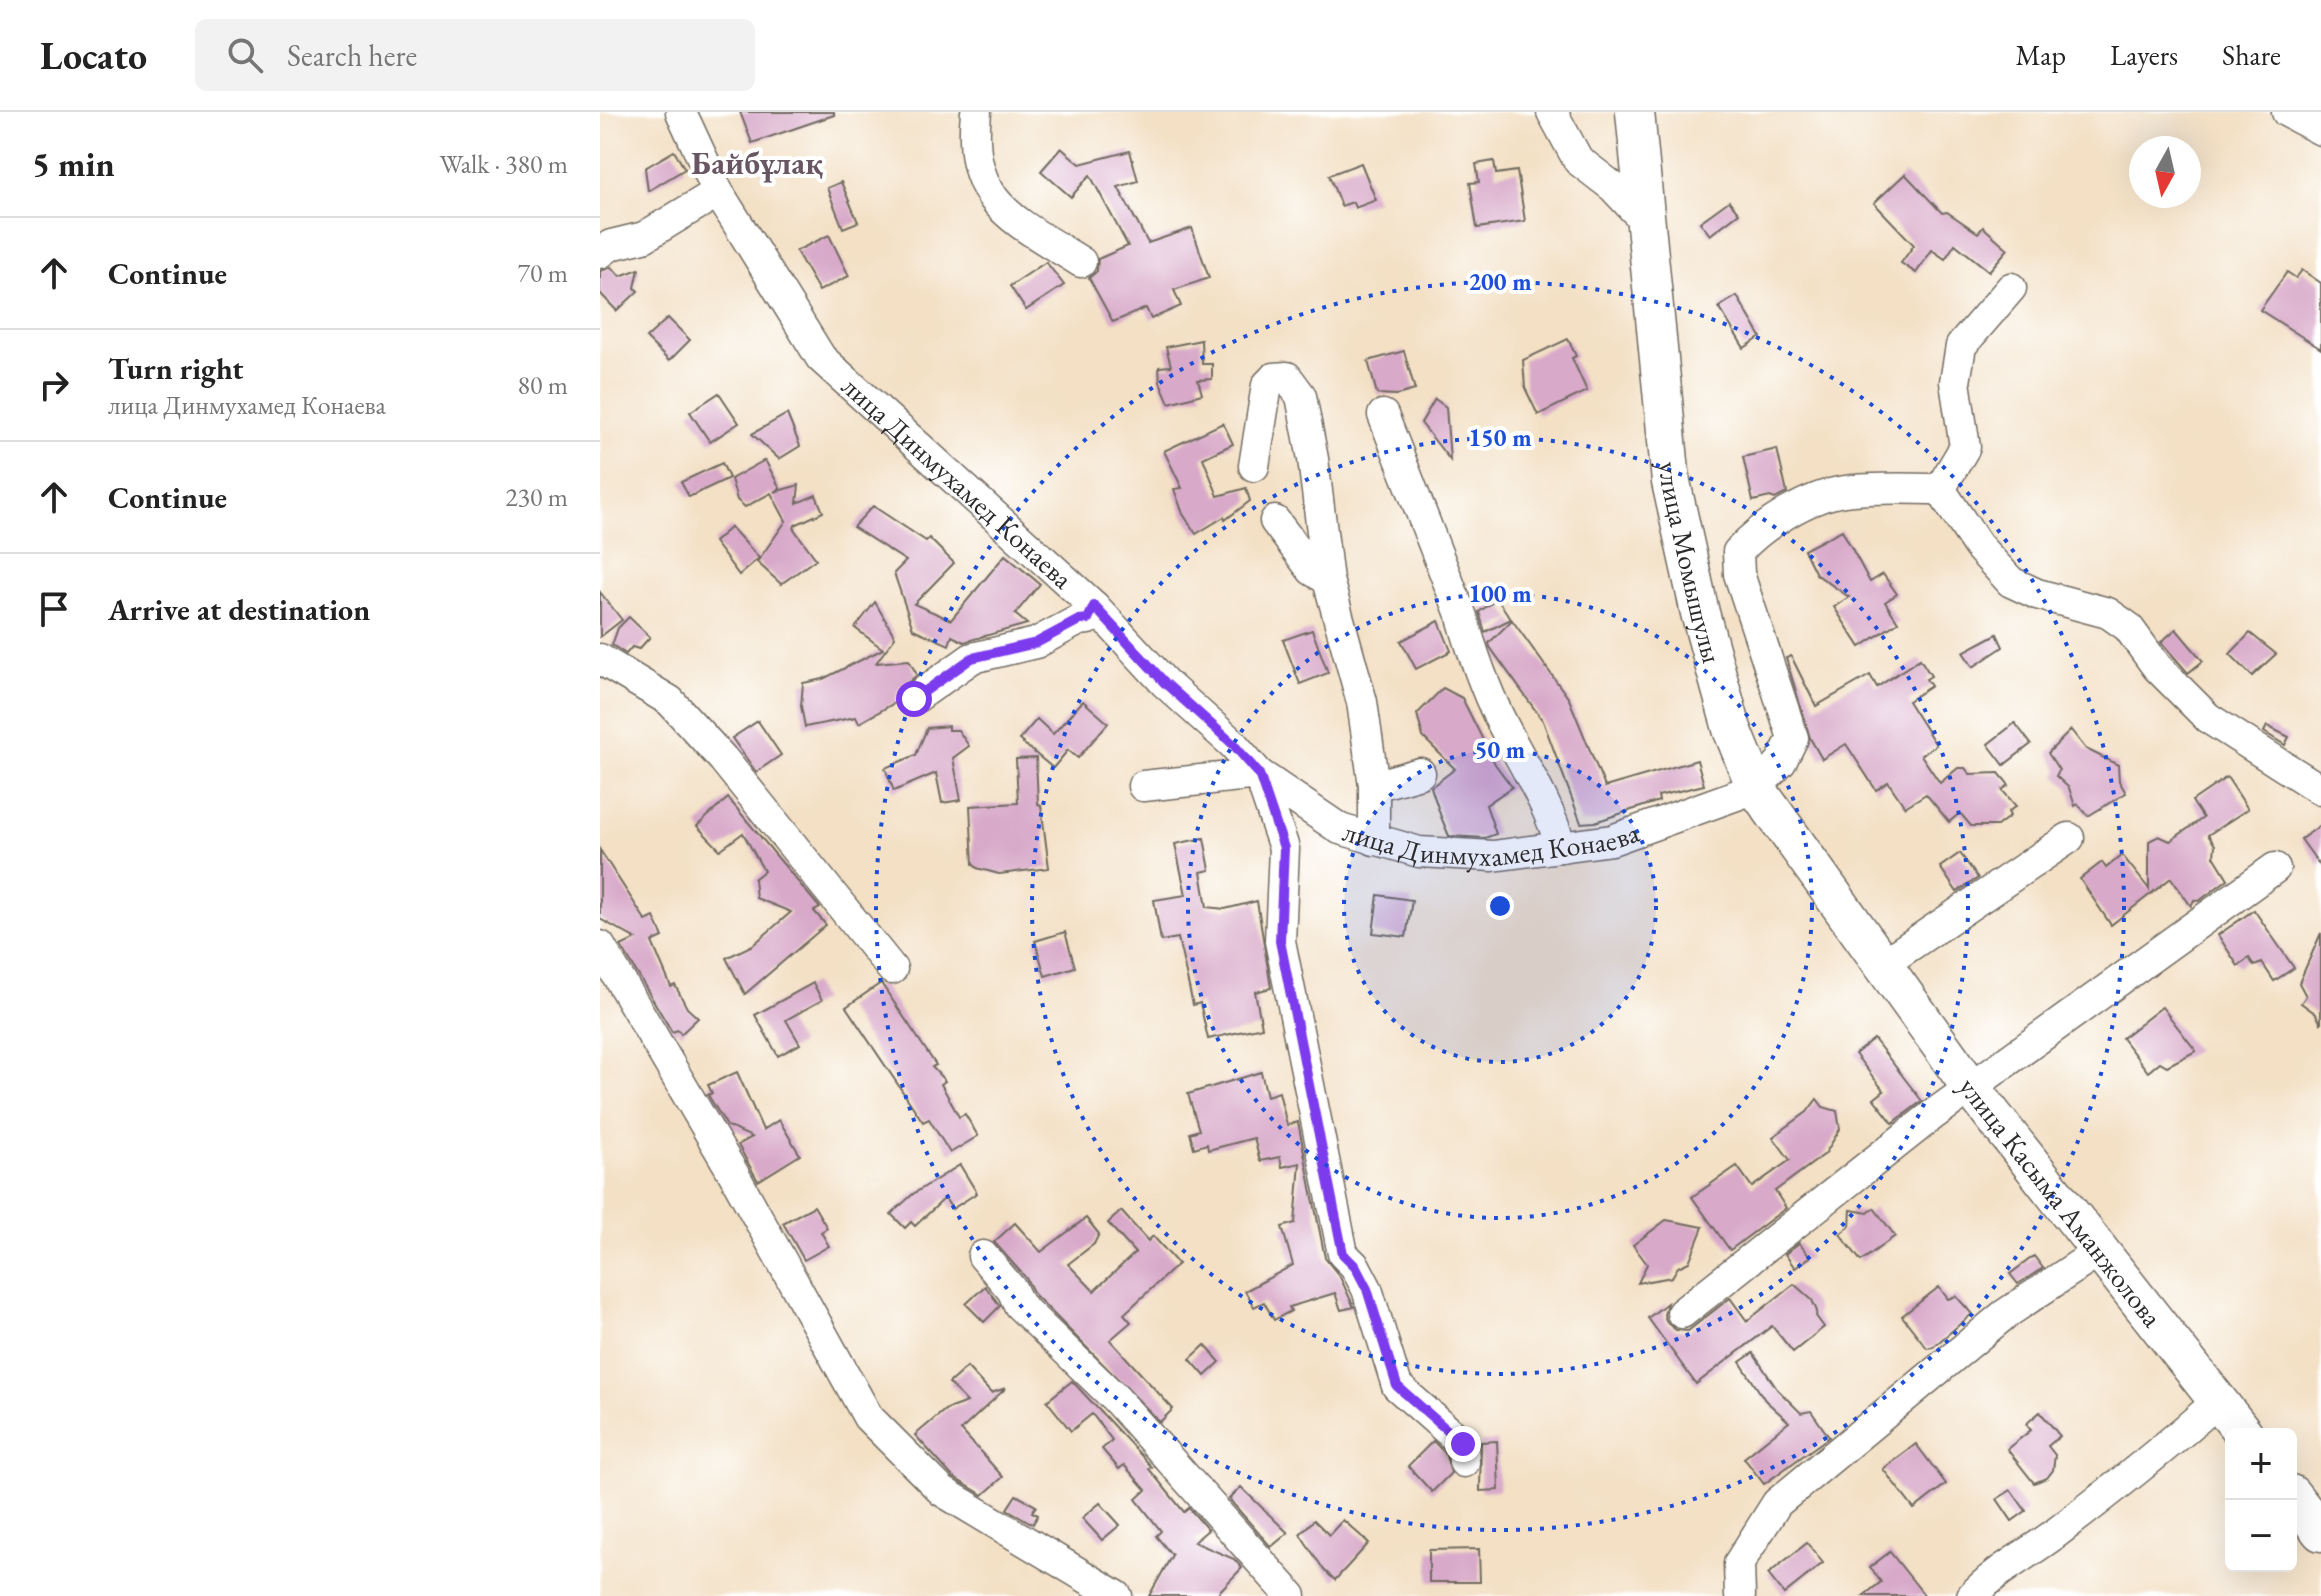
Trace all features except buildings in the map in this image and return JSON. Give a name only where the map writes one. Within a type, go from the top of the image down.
[{"type":"main road","name":"улица Момышулы","points":[[1635,112],[1671,482],[1700,613],[1724,700],[1756,788],[1883,964]]},
{"type":"main road","name":"улица Касыма Аманжолова","points":[[1883,964],[1972,1089],[2239,1428]]},
{"type":"main road","points":[[2296,1500],[2321,1532]]},
{"type":"street","name":"лица Динмухамед Конаева","points":[[681,112],[718,192],[821,358],[1094,606],[1165,683],[1233,744],[1259,774],[1340,829],[1419,852],[1493,856],[1612,840],[1756,788]]},
{"type":"street","points":[[976,112],[973,144],[986,187],[1001,211],[1081,262]]},
{"type":"street","points":[[1552,112],[1578,160],[1613,187],[1644,220]]},
{"type":"street","points":[[2287,112],[2321,130]]},
{"type":"street","points":[[600,253],[611,245],[644,237],[718,192]]},
{"type":"street","points":[[1940,489],[1965,447],[1955,382],[1961,346],[2011,288]]},
{"type":"street","points":[[1254,466],[1267,385],[1274,378],[1287,377],[1301,396],[1313,459],[1328,580],[1362,702],[1374,786],[1374,840]]},
{"type":"street","points":[[1383,415],[1462,617],[1470,649],[1499,717],[1526,764],[1554,824],[1561,847]]},
{"type":"street","points":[[1756,788],[1781,762],[1793,738],[1739,574],[1738,552],[1756,532],[1810,503],[1843,491],[1940,489]]},
{"type":"street","points":[[1940,489],[1978,546],[2011,582],[2037,594],[2108,613],[2128,627],[2157,667],[2208,718],[2321,790]]},
{"type":"street","points":[[1275,521],[1312,570],[1328,580]]},
{"type":"street","points":[[914,699],[972,658],[1055,635],[1079,620],[1088,619],[1094,606]]},
{"type":"street","points":[[600,659],[670,701],[723,759],[892,969]]},
{"type":"street","points":[[1374,786],[1420,773]]},
{"type":"street","points":[[1143,786],[1259,774],[1284,848],[1280,941],[1343,1254],[1355,1266],[1367,1289],[1397,1386],[1463,1444],[1464,1462]]},
{"type":"street","points":[[1284,848],[1311,821],[1340,829]]},
{"type":"street","points":[[1883,964],[2069,838]]},
{"type":"street","points":[[1682,1313],[1934,1114],[2275,868]]},
{"type":"street","points":[[600,946],[732,1171],[868,1417],[942,1491],[1117,1596]]},
{"type":"street","points":[[1753,1595],[1739,1563],[1777,1503],[2004,1315],[2100,1251]]},
{"type":"street","points":[[983,1256],[1012,1290],[1019,1305],[1116,1399],[1291,1596]]},
{"type":"street","points":[[1972,1596],[1995,1572],[2047,1540],[2112,1491],[2218,1401]]},
{"type":"district","name":"Байбұлақ","points":[[757,163]]},
{"type":"route","points":[[914,699],[972,658],[1036,643],[1055,635],[1079,620],[1088,619],[1094,606],[1165,683],[1233,744],[1259,774],[1284,848],[1280,941],[1343,1254],[1355,1266],[1367,1289],[1397,1386],[1419,1402],[1463,1444]]}]
